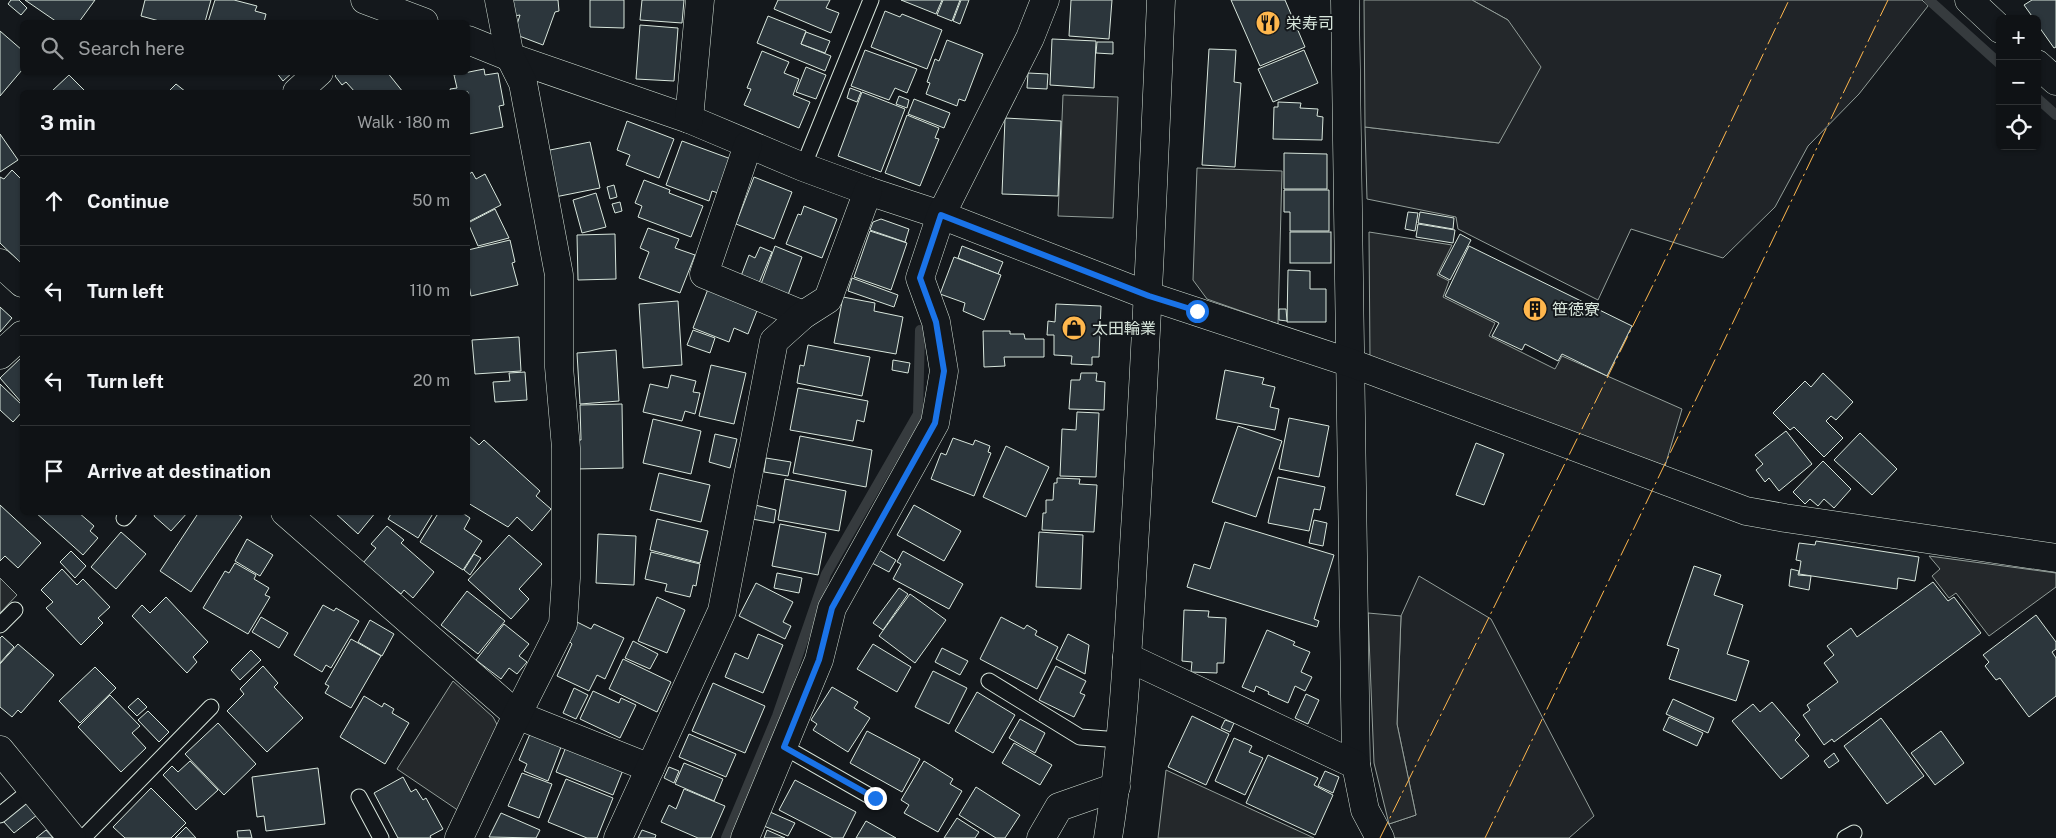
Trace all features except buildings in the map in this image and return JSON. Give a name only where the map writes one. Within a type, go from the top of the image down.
[{"type":"street","points":[[365,0],[384,16],[411,20]]},
{"type":"street","points":[[459,838],[517,715],[563,624],[566,578],[566,448],[558,367],[559,275],[523,83],[510,57],[499,0]]},
{"type":"street","points":[[689,119],[700,0]]},
{"type":"street","points":[[1026,0],[1030,38]]},
{"type":"street","points":[[745,838],[819,660],[832,608],[935,423],[944,371],[936,322],[920,278],[941,215],[1030,38],[1045,0]]},
{"type":"street","points":[[1108,838],[1116,787],[1127,657],[1149,296],[1161,0]]},
{"type":"street","points":[[1345,0],[1356,766],[1365,810],[1380,838]]},
{"type":"street","points":[[1969,0],[1996,25]]},
{"type":"street","points":[[470,41],[510,57],[689,119],[803,167],[868,192],[941,215],[1149,296],[1351,364],[1746,511],[2056,558]]},
{"type":"street","points":[[2041,68],[2056,81]]},
{"type":"street","points":[[299,90],[317,75]]},
{"type":"street","points":[[748,145],[704,274],[803,315]]},
{"type":"street","points":[[618,838],[722,610],[774,341],[803,315],[828,299],[868,192]]},
{"type":"street","points":[[0,263],[20,281]]},
{"type":"street","points":[[0,355],[20,337]]},
{"type":"street","points":[[288,515],[517,715],[650,768]]},
{"type":"street","points":[[1127,657],[1356,766]]},
{"type":"street","points":[[0,750],[72,838]]},
{"type":"street","points":[[1041,838],[1059,807],[1116,787]]},
{"type":"lane","points":[[803,167],[870,0]]},
{"type":"lane","points":[[0,625],[15,610]]},
{"type":"lane","points":[[988,681],[1080,737],[1120,740]]},
{"type":"lane","points":[[83,838],[211,707]]},
{"type":"lane","points":[[784,747],[875,798]]},
{"type":"lane","points":[[0,815],[32,789]]},
{"type":"lane","points":[[359,796],[381,838]]},
{"type":"shaded area","points":[[1364,0],[1472,0],[1508,20],[1541,67],[1499,143],[1365,127]]},
{"type":"shaded area","points":[[1472,0],[1922,0],[1928,6],[1859,94],[1808,146],[1775,207],[1723,258],[1631,229],[1598,300],[1458,229],[1456,217],[1367,199],[1365,127],[1499,143],[1508,20]]},
{"type":"shaded area","points":[[1063,95],[1118,97],[1113,218],[1058,216]]},
{"type":"shaded area","points":[[1197,168],[1282,171],[1278,324],[1207,299],[1193,280]]},
{"type":"shaded area","points":[[1369,232],[1452,245],[1437,275],[1449,281],[1443,297],[1495,323],[1489,336],[1555,369],[1562,356],[1682,409],[1665,466],[1370,359]]},
{"type":"shaded area","points":[[1929,556],[2056,573],[2056,587],[1989,636],[1956,593],[1949,598],[1932,576],[1940,569]]},
{"type":"shaded area","points":[[1419,576],[1491,619],[1594,816],[1569,838],[1394,838],[1389,824],[1416,815],[1397,724],[1401,616]]},
{"type":"shaded area","points":[[0,578],[17,595],[0,613]]},
{"type":"shaded area","points":[[1368,613],[1401,616],[1397,724],[1416,815],[1389,824],[1374,763]]},
{"type":"shaded area","points":[[453,681],[493,717],[501,732],[462,813],[397,769]]},
{"type":"shaded area","points":[[1166,770],[1314,838],[1158,838]]},
{"type":"waterway","points":[[1929,0],[1996,60]]},
{"type":"waterway","points":[[2041,102],[2056,115]]},
{"type":"waterway","points":[[726,838],[777,716],[826,574],[918,414],[920,330]]},
{"type":"power","points":[[1380,838],[1653,285],[1789,0]]},
{"type":"power","points":[[1485,838],[1888,0]]},
{"type":"place","name":"栄寿司","points":[[1268,23]]},
{"type":"place","name":"笹徳寮","points":[[1535,309]]},
{"type":"place","name":"太田輪業","points":[[1074,328]]},
{"type":"route","points":[[875,798],[784,747],[819,660],[832,608],[935,423],[944,371],[936,322],[920,278],[941,215],[1149,296],[1197,311]]}]
